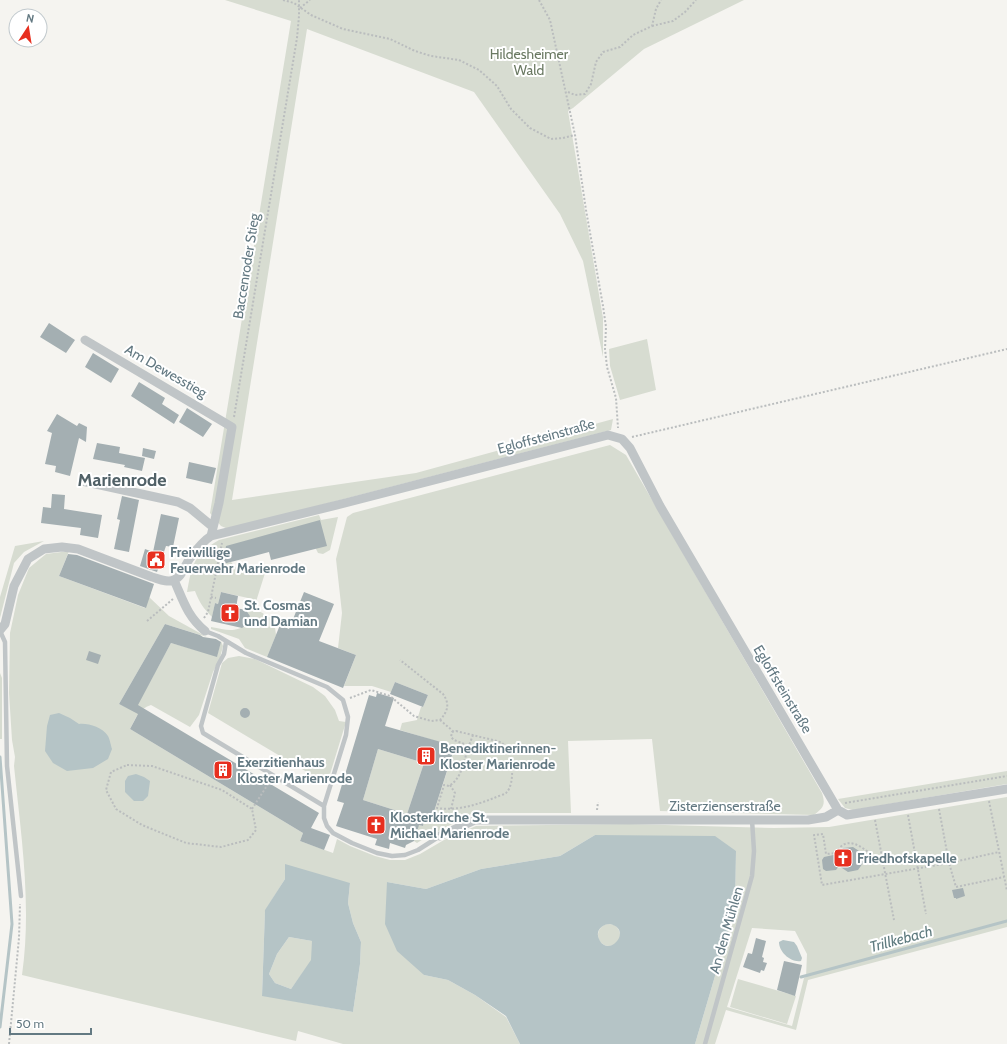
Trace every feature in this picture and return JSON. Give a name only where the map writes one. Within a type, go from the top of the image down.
[{"type":"street","name":"Am Dewesstieg","points":[[85,340],[232,427]]},
{"type":"street","points":[[0,630],[5,624],[14,586],[28,559],[44,549],[62,547],[78,549],[152,578],[164,581],[174,580],[180,575],[189,559],[206,539],[211,536],[219,503],[232,427]]},
{"type":"street","name":"Egloffsteinstraße","points":[[211,536],[608,435],[622,439],[630,448],[660,506],[838,810]]},
{"type":"street","points":[[82,480],[178,502],[190,508],[213,527]]},
{"type":"street","points":[[174,580],[184,607],[192,619],[205,631]]},
{"type":"street","points":[[838,810],[847,815],[1007,789]]},
{"type":"street","name":"Zisterzienserstraße","points":[[440,836],[475,820],[808,820],[826,817],[838,810]]},
{"type":"lane","points":[[0,630],[5,642],[8,766],[21,896]]},
{"type":"lane","points":[[205,631],[218,636],[246,653],[327,687],[343,700],[348,717],[346,735],[324,806],[327,826],[333,833],[352,843],[377,853],[392,856],[405,855],[418,850],[440,836]]},
{"type":"lane","points":[[226,642],[224,654],[218,665],[202,726],[203,733],[324,806]]},
{"type":"lane","name":"An den Mühlen","points":[[705,1044],[752,876],[754,852],[752,820]]},
{"type":"path","points":[[283,0],[294,3],[322,21],[343,29],[390,39],[415,51],[431,56],[459,60],[479,70],[497,86],[512,109],[530,128],[551,139],[575,135]]},
{"type":"path","name":"Baccenroder Stieg","points":[[232,427],[295,54],[300,8],[299,0]]},
{"type":"path","points":[[300,8],[310,0]]},
{"type":"path","points":[[539,0],[550,20],[567,92],[604,313],[606,327],[605,349],[607,367],[616,398],[618,431],[622,439],[642,436],[1007,349]]},
{"type":"path","points":[[652,26],[656,9],[661,0]]},
{"type":"path","points":[[567,92],[575,95],[585,94],[591,84],[596,62],[603,52],[620,47],[633,35],[652,26],[673,21],[685,12],[696,0]]},
{"type":"path","points":[[192,619],[204,618],[208,612],[223,534]]},
{"type":"path","points":[[147,621],[180,593]]},
{"type":"path","points":[[211,597],[216,598]]},
{"type":"path","points":[[343,700],[371,690],[390,696],[414,716],[431,721],[440,720],[445,714],[448,705],[447,700],[442,694],[400,660]]},
{"type":"path","points":[[440,720],[454,732],[456,731],[473,735],[503,744],[511,762],[512,777],[509,788],[505,794],[478,804],[451,809],[436,808],[444,785],[449,786],[458,778],[473,735]]},
{"type":"path","points":[[454,732],[452,732],[451,737],[454,740],[464,742],[468,749]]},
{"type":"path","points":[[252,809],[222,790],[152,766],[127,765],[111,772],[106,790],[116,809],[142,825],[186,842],[221,848],[248,840],[256,830],[252,809],[274,775]]},
{"type":"path","points":[[838,810],[845,803],[1007,776]]},
{"type":"path","points":[[450,785],[454,789],[455,793],[451,809]]},
{"type":"path","points":[[987,792],[1007,891]]},
{"type":"path","points":[[938,800],[956,887],[1004,877]]},
{"type":"path","points":[[906,806],[926,914]]},
{"type":"path","points":[[874,811],[894,920]]},
{"type":"path","points":[[883,864],[858,845],[849,843],[843,844],[836,853],[826,854],[823,834],[814,835],[822,886],[950,863],[999,852]]},
{"type":"path","points":[[8,1044],[20,938],[21,896]]},
{"type":"green space","name":"Hildesheimer Wald","points":[[225,0],[744,0],[644,49],[568,111],[603,318],[603,357],[583,261],[560,214],[474,92],[307,29],[232,500],[416,473],[613,419],[611,430],[228,529],[221,526],[210,513],[291,21]]},
{"type":"green space","points":[[647,339],[656,390],[620,400],[610,366],[609,349]]},
{"type":"green space","points":[[610,445],[626,455],[822,793],[824,801],[823,806],[814,815],[660,811],[652,739],[568,741],[571,813],[473,813],[439,831],[433,837],[428,836],[417,843],[414,841],[416,834],[414,823],[423,826],[424,822],[430,824],[455,747],[400,730],[402,723],[417,720],[421,707],[423,707],[428,695],[395,682],[391,692],[372,686],[344,686],[356,655],[338,648],[342,613],[336,559],[347,517],[353,513]]},
{"type":"green space","points":[[319,515],[321,520],[338,517],[330,550],[323,554],[318,553],[316,549],[320,521],[226,547],[223,564],[231,562],[235,567],[262,567],[266,570],[254,608],[274,620],[276,635],[267,657],[245,648],[239,639],[211,629],[211,627],[234,630],[248,624],[250,616],[246,610],[248,598],[221,592],[218,604],[215,603],[212,617],[198,599],[195,591],[187,592],[192,568],[199,556],[210,545],[219,540]]},
{"type":"green space","points":[[44,541],[24,552],[14,563],[0,618],[0,597],[15,546]]},
{"type":"green space","points":[[69,551],[59,576],[145,608],[149,597],[169,616],[207,637],[165,624],[119,704],[134,711],[171,643],[217,656],[221,641],[223,646],[220,658],[213,672],[199,715],[190,727],[151,705],[140,711],[130,729],[303,833],[300,841],[333,853],[337,839],[375,856],[390,860],[405,860],[476,826],[629,824],[774,828],[829,827],[1007,797],[1007,927],[808,980],[796,1030],[726,1010],[715,1044],[695,1044],[735,908],[736,851],[595,835],[560,856],[481,869],[426,889],[387,882],[424,975],[448,980],[475,995],[506,1017],[520,1044],[343,1044],[298,1031],[296,1041],[22,975],[25,949],[26,896],[9,693],[10,633],[18,595],[29,568],[46,554]],"holes":[[[285,879],[350,883],[348,903],[353,923],[361,942],[360,964],[353,1012],[262,995],[265,911]],[[752,928],[795,931],[807,954],[806,977],[804,978],[792,1026],[727,1007]]]},
{"type":"green space","points":[[239,656],[255,659],[313,687],[325,696],[335,710],[339,721],[346,722],[327,784],[208,713],[222,663],[228,658]]},
{"type":"green space","points":[[0,673],[2,678],[2,739],[0,739]]},
{"type":"green space","points":[[378,749],[424,763],[407,814],[363,800]]},
{"type":"green space","points":[[1007,771],[1007,784],[853,810],[845,808],[838,799]]},
{"type":"green space","points":[[609,924],[617,927],[620,935],[617,943],[609,946],[601,943],[598,935],[601,927]]},
{"type":"green space","points":[[289,937],[312,941],[312,960],[291,989],[275,983],[269,974],[277,954]]},
{"type":"green space","points":[[738,979],[796,996],[787,1024],[730,1007]]},
{"type":"shaded area","points":[[59,713],[79,724],[95,726],[102,730],[108,736],[112,749],[108,759],[93,768],[67,771],[53,763],[45,751],[47,726],[50,715]]},
{"type":"shaded area","points":[[136,774],[150,781],[148,796],[143,801],[134,801],[125,792],[125,781],[128,776]]},
{"type":"shaded area","points":[[595,835],[715,836],[736,851],[735,908],[695,1044],[520,1044],[506,1016],[475,995],[448,980],[424,975],[397,951],[385,924],[387,882],[426,889],[481,869],[560,856]],"holes":[[[607,924],[617,927],[620,932],[617,941],[613,945],[608,946],[603,944],[598,936],[600,928]]]},
{"type":"shaded area","points":[[285,864],[350,883],[348,903],[353,923],[361,942],[360,964],[353,1012],[262,996],[265,910],[285,879]],"holes":[[[289,937],[312,941],[311,960],[291,989],[275,983],[269,974],[277,954]]]},
{"type":"shaded area","points":[[783,940],[794,942],[802,958],[801,961],[790,959],[783,953],[779,942]]},
{"type":"building","points":[[49,323],[75,340],[66,353],[40,337]]},
{"type":"building","points":[[93,353],[119,369],[111,383],[85,367]]},
{"type":"building","points":[[139,382],[165,398],[162,404],[179,415],[174,424],[131,396]]},
{"type":"building","points":[[187,408],[212,424],[203,437],[179,422]]},
{"type":"building","points":[[57,414],[77,426],[79,423],[87,427],[86,442],[79,438],[70,476],[55,472],[56,466],[45,464],[52,433],[47,431]]},
{"type":"building","points":[[97,443],[120,447],[119,453],[145,458],[142,471],[124,467],[125,465],[93,459]]},
{"type":"building","points":[[143,448],[156,451],[154,459],[142,456]]},
{"type":"building","points":[[189,462],[216,468],[212,484],[186,478]]},
{"type":"building","points":[[52,494],[65,495],[64,509],[102,515],[98,538],[80,535],[81,528],[41,523],[43,507],[51,508]]},
{"type":"building","points":[[122,496],[139,500],[129,552],[114,549],[120,520],[117,519]]},
{"type":"building","points":[[161,514],[179,518],[173,547],[166,546],[157,572],[140,566],[145,549],[153,552]]},
{"type":"building","points":[[320,520],[327,546],[271,560],[269,552],[223,564],[226,546]]},
{"type":"building","points":[[68,554],[77,555],[154,584],[146,608],[59,576]]},
{"type":"building","name":"St. Cosmas und Damian","points":[[221,592],[238,596],[236,608],[246,610],[250,616],[248,624],[242,628],[211,621],[215,603],[218,604]]},
{"type":"building","points":[[304,592],[334,604],[319,641],[356,655],[343,688],[267,657],[280,625],[289,629]]},
{"type":"building","name":"Exerzitienhaus Kloster Marienrode","points":[[165,624],[203,637],[216,639],[221,642],[217,657],[171,643],[138,705],[319,813],[311,828],[330,835],[324,850],[300,841],[303,833],[130,729],[138,714],[119,704]]},
{"type":"building","points":[[89,651],[101,655],[98,664],[86,660]]},
{"type":"building","points":[[395,682],[428,695],[423,707],[390,694]]},
{"type":"building","name":"Benediktinerinnen- Kloster Marienrode","points":[[377,693],[394,698],[385,726],[455,746],[430,824],[424,822],[423,826],[419,825],[414,841],[406,845],[405,848],[390,843],[389,849],[375,845],[377,839],[336,826],[344,803],[337,801],[369,695],[376,697]],"holes":[[[378,749],[424,763],[407,814],[363,800]]]},
{"type":"building","points":[[243,708],[247,708],[249,709],[249,717],[243,718],[240,715],[240,711]]},
{"type":"building","name":"Friedhofskapelle","points":[[853,847],[862,853],[863,863],[858,870],[848,872],[839,866],[836,870],[826,871],[823,869],[822,860],[824,857],[838,854],[843,848]]},
{"type":"building","points":[[963,888],[965,896],[956,899],[954,898],[952,890]]},
{"type":"building","points":[[756,938],[766,941],[762,957],[764,958],[763,962],[767,963],[764,971],[761,970],[760,973],[743,967],[748,953],[752,954]]},
{"type":"building","points":[[784,961],[802,965],[795,996],[777,990]]},
{"type":"waterway","points":[[0,757],[12,924],[0,1027]]},
{"type":"waterway","name":"Trillkebach","points":[[801,977],[1007,921]]},
{"type":"place","name":"Freiwillige Feuerwehr Marienrode","points":[[156,560]]},
{"type":"place","name":"St. Cosmas und Damian","points":[[230,613]]},
{"type":"place","name":"Benediktinerinnen- Kloster Marienrode","points":[[426,756]]},
{"type":"place","name":"Exerzitienhaus Kloster Marienrode","points":[[223,770]]},
{"type":"place","name":"Klosterkirche St. Michael Marienrode","points":[[376,825]]},
{"type":"place","name":"Friedhofskapelle","points":[[843,858]]},
{"type":"district","name":"Marienrode","points":[[122,480]]}]
